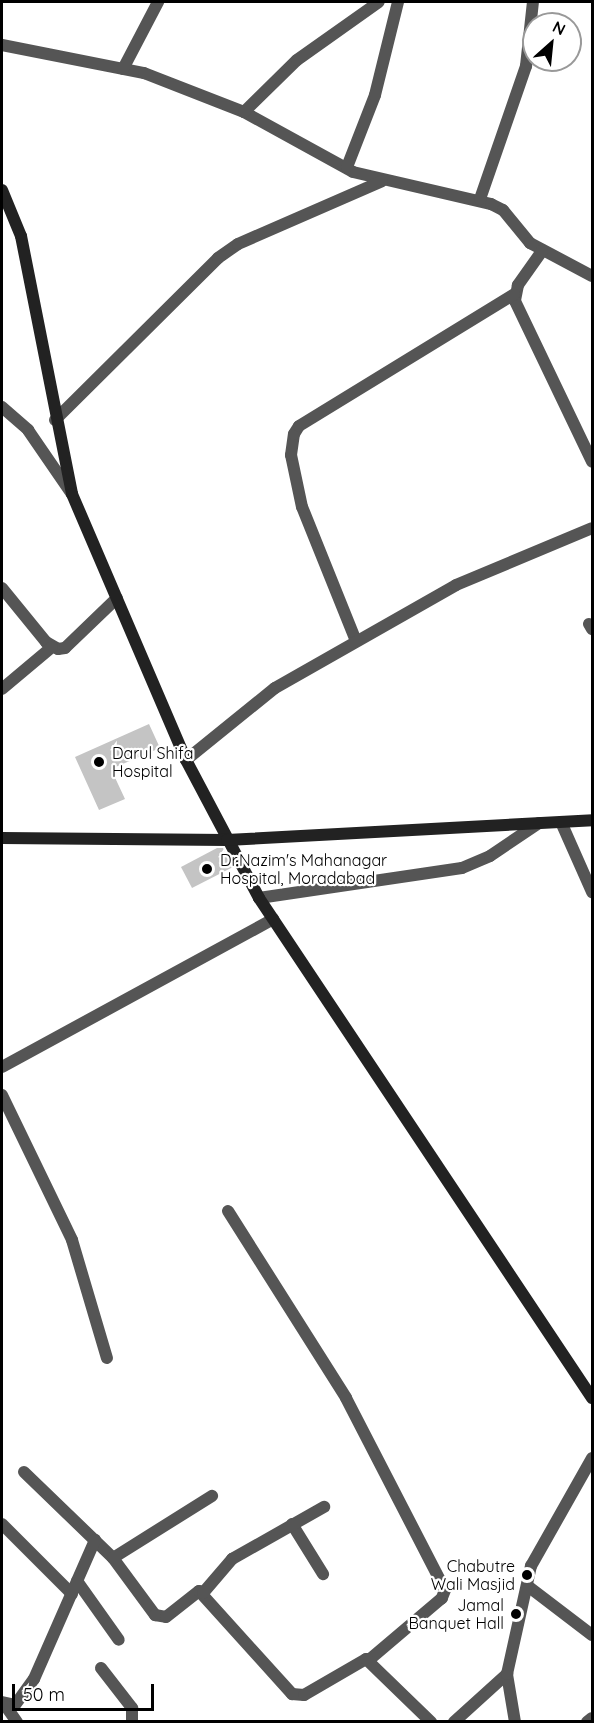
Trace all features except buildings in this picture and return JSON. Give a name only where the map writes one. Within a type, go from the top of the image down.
[{"type":"street","points":[[123,69],[158,2]]},
{"type":"street","points":[[244,112],[297,60],[378,2]]},
{"type":"street","points":[[347,167],[375,95],[398,2]]},
{"type":"street","points":[[480,199],[526,66],[533,2]]},
{"type":"street","points":[[2,45],[144,73],[244,112],[347,167],[382,181],[480,199],[503,210],[542,251],[592,276]]},
{"type":"street","points":[[55,420],[218,258],[238,244],[382,181]]},
{"type":"street","points":[[2,190],[21,236],[55,420],[72,494],[186,760],[259,898],[592,1398]]},
{"type":"street","points":[[356,642],[302,507],[291,455],[294,434],[299,426],[514,294],[542,251]]},
{"type":"street","points":[[514,294],[518,310],[592,462]]},
{"type":"street","points":[[2,407],[28,430],[72,494]]},
{"type":"street","points":[[186,760],[275,688],[456,585],[592,528]]},
{"type":"street","points":[[2,588],[52,647]]},
{"type":"street","points":[[2,689],[52,647],[65,648],[117,598]]},
{"type":"street","points":[[2,838],[227,840],[592,820]]},
{"type":"street","points":[[561,822],[592,892]]},
{"type":"street","points":[[259,898],[462,868],[490,856],[539,823]]},
{"type":"street","points":[[2,1067],[273,919]]},
{"type":"street","points":[[2,1095],[72,1240],[107,1358]]},
{"type":"street","points":[[24,1472],[113,1558],[160,1617],[166,1617],[195,1592],[203,1593],[292,1694],[304,1695],[361,1660],[369,1660],[442,1598],[445,1590],[346,1398],[228,1211]]},
{"type":"street","points":[[517,1720],[507,1674],[529,1587],[531,1566],[592,1458]]},
{"type":"street","points":[[113,1558],[212,1496]]},
{"type":"street","points":[[203,1593],[232,1559],[324,1507]]},
{"type":"street","points":[[2,1524],[72,1594]]},
{"type":"street","points":[[292,1524],[322,1574]]},
{"type":"street","points":[[3,1704],[15,1705],[28,1690],[95,1540]]},
{"type":"street","points":[[77,1581],[119,1640]]},
{"type":"street","points":[[529,1587],[592,1635]]},
{"type":"street","points":[[369,1660],[431,1722]]},
{"type":"street","points":[[101,1668],[132,1708],[132,1722]]},
{"type":"street","points":[[454,1722],[507,1674]]},
{"type":"street","points":[[3,1704],[17,1722]]},
{"type":"street","points":[[587,1722],[592,1718]]},
{"type":"place","name":"Darul Shifa Hospital","points":[[99,762]]},
{"type":"place","name":"Dr.Nazim's Mahanagar Hospital, Moradabad","points":[[207,869]]},
{"type":"place","name":"Chabutre Wali Masjid","points":[[527,1575]]},
{"type":"place","name":"Jamal Banquet Hall","points":[[516,1614]]}]
